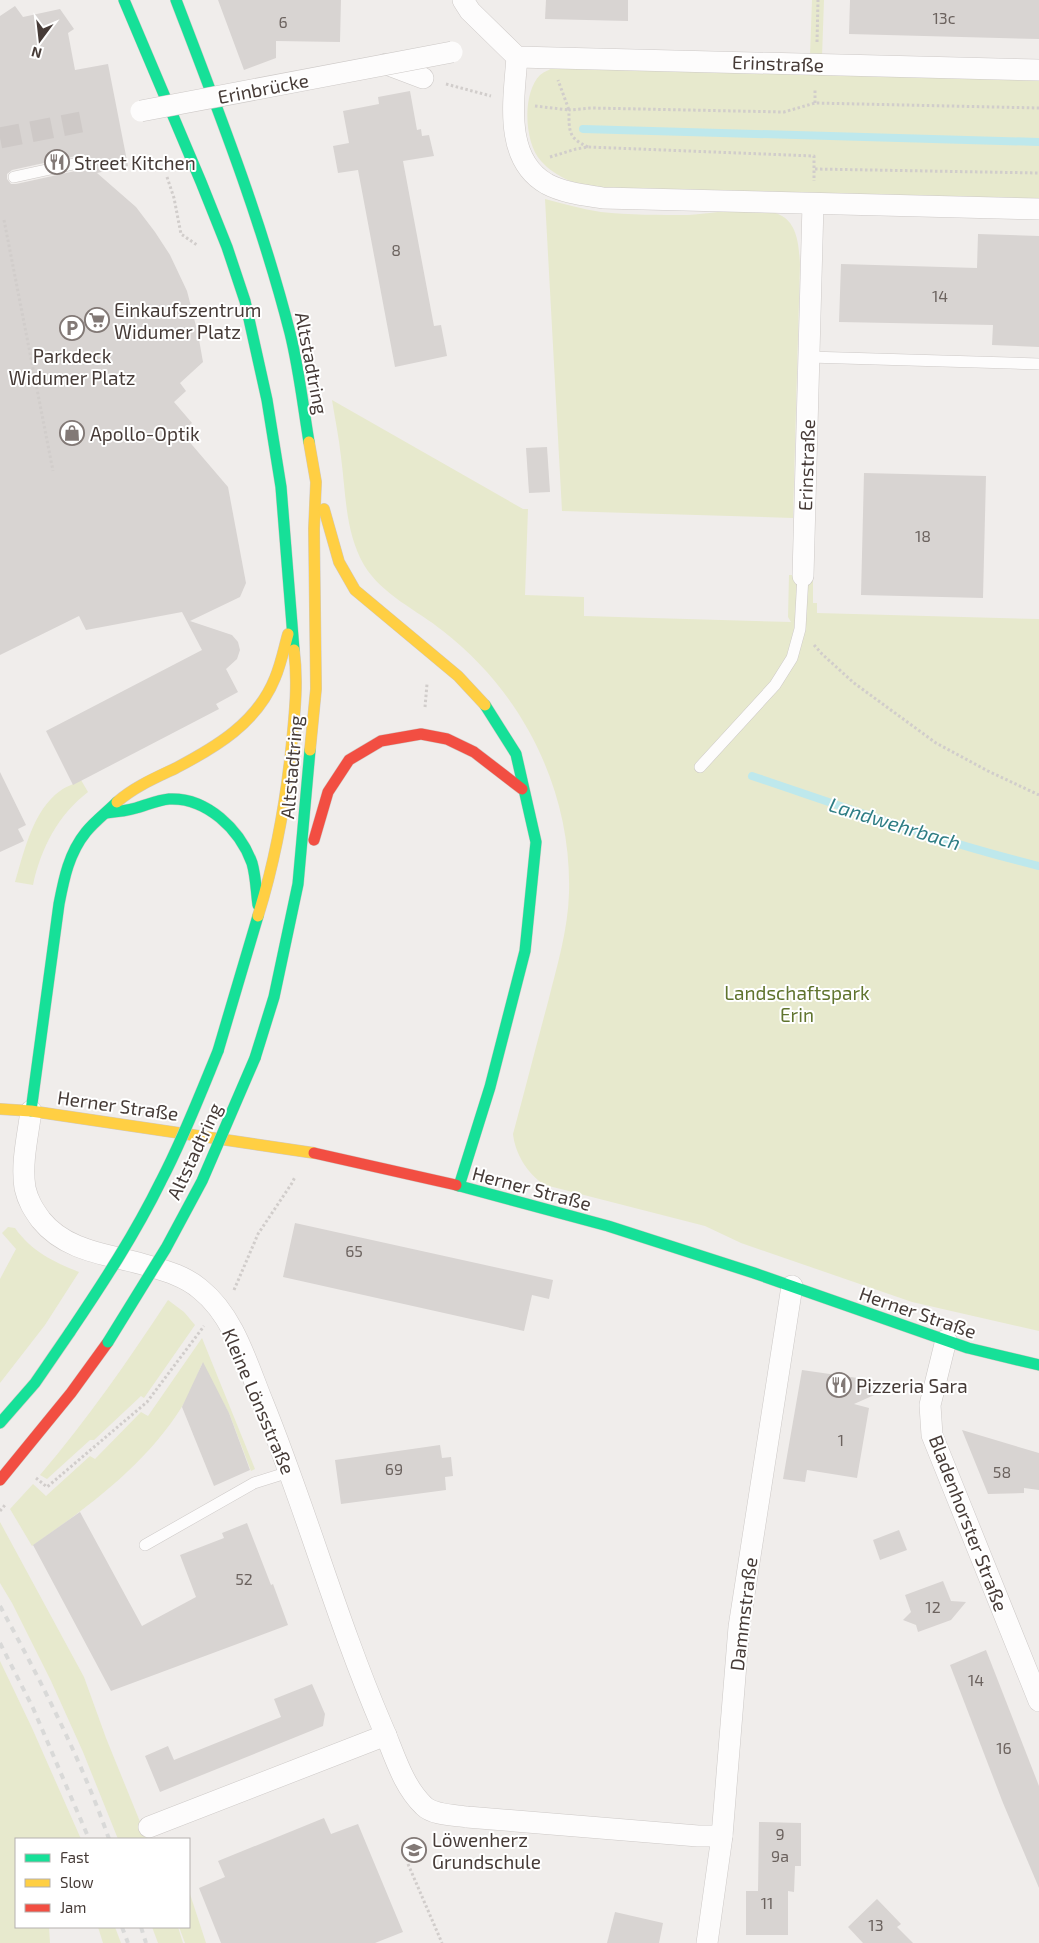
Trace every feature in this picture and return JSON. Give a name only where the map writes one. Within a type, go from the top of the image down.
[{"type":"main road","name":"Altstadtring","points":[[0,1423],[34,1382],[107,1278],[140,1221],[172,1159],[218,1051],[272,871],[287,794],[296,691],[296,666],[291,625],[281,487],[267,400],[245,301],[202,182],[178,131],[124,0]]},
{"type":"main road","name":"Altstadtring","points":[[0,1480],[65,1401],[108,1342],[166,1248],[202,1181],[255,1058],[274,997],[298,884],[316,689],[314,529],[316,482],[291,336],[283,306],[265,245],[226,132],[176,0]]},
{"type":"main road","points":[[316,482],[338,560],[347,580],[355,590],[458,676],[484,703],[516,754],[522,789],[532,820],[536,842],[525,951],[490,1087],[459,1186]]},
{"type":"main road","points":[[31,1111],[59,904],[66,870],[74,853],[86,832],[128,792],[208,751],[230,736],[250,718],[266,696],[275,678],[291,625]]},
{"type":"main road","points":[[298,884],[313,844],[328,792],[349,760],[381,741],[421,734],[447,739],[474,752],[522,789]]},
{"type":"main road","points":[[106,813],[134,809],[152,802],[173,799],[190,803],[214,813],[226,822],[240,840],[252,863],[259,915]]},
{"type":"main road","name":"Herner Straße","points":[[0,1109],[31,1111],[304,1151],[459,1186],[608,1226],[792,1286],[977,1350],[1039,1365]]},
{"type":"street","points":[[463,0],[470,11],[517,57],[514,122],[517,145],[526,165],[547,183],[571,192],[603,198],[1039,209]]},
{"type":"street","name":"Erinbrücke","points":[[141,111],[452,52]]},
{"type":"street","name":"Erinstraße","points":[[517,57],[1039,70]]},
{"type":"street","points":[[386,64],[432,81]]},
{"type":"street","name":"Erinstraße","points":[[803,576],[813,204]]},
{"type":"street","name":"Kleine Lönsstraße","points":[[31,1111],[25,1188],[31,1206],[50,1231],[68,1243],[92,1252],[180,1276],[201,1289],[230,1326],[274,1429],[365,1687],[405,1783],[425,1808],[445,1814],[467,1817],[698,1836],[722,1836]]},
{"type":"street","name":"Dammstraße","points":[[706,1943],[722,1836],[739,1627],[792,1286]]},
{"type":"street","name":"Bladenhorster Straße","points":[[946,1340],[930,1405],[932,1436],[1039,1701]]},
{"type":"street","points":[[149,1826],[386,1735]]},
{"type":"lane","points":[[14,176],[78,163]]},
{"type":"lane","points":[[809,357],[1039,364]]},
{"type":"lane","points":[[700,768],[775,685],[792,658],[800,629],[803,576]]},
{"type":"lane","points":[[145,1545],[254,1483],[289,1472]]},
{"type":"path","points":[[556,76],[569,110],[571,134],[578,143],[588,148]]},
{"type":"path","points":[[432,81],[495,97]]},
{"type":"path","points":[[529,105],[569,110],[592,108],[784,112],[815,103],[1039,108]]},
{"type":"path","points":[[526,165],[576,149],[588,148],[814,156],[815,169],[1039,173]]},
{"type":"path","points":[[167,170],[181,234],[200,246]]},
{"type":"path","points":[[4,220],[53,471]]},
{"type":"path","points":[[800,629],[822,654],[854,682],[936,743],[988,771],[1039,795]]},
{"type":"path","points":[[421,734],[431,653]]},
{"type":"path","points":[[231,1294],[258,1234],[292,1183]]},
{"type":"path","points":[[47,1487],[147,1402],[209,1319]]},
{"type":"path","points":[[408,1864],[442,1943]]},
{"type":"green space","points":[[812,0],[824,0],[822,57],[810,56]]},
{"type":"green space","points":[[557,66],[1039,78],[1039,202],[598,190],[575,183],[553,172],[541,161],[531,143],[527,118],[530,94],[534,83],[540,75]]},
{"type":"green space","points":[[545,199],[594,211],[622,214],[688,215],[749,209],[761,210],[782,216],[791,225],[797,237],[800,264],[793,518],[562,511]]},
{"type":"green space","name":"Landschaftspark Erin","points":[[332,400],[523,509],[528,509],[525,595],[584,597],[584,616],[791,622],[788,617],[789,575],[813,575],[813,603],[817,603],[817,613],[1039,619],[1039,1331],[912,1302],[741,1243],[705,1226],[545,1185],[527,1169],[519,1156],[513,1134],[567,921],[569,893],[568,855],[562,818],[552,782],[537,747],[519,714],[497,684],[472,656],[443,631],[390,594],[371,576],[364,565],[353,539],[350,526]]},
{"type":"green space","points":[[81,780],[88,792],[68,811],[52,833],[36,871],[33,885],[15,882],[26,845],[36,820],[43,809],[60,791]]},
{"type":"green space","points":[[8,1227],[15,1228],[28,1243],[44,1255],[79,1272],[45,1325],[0,1383],[0,1279],[16,1249],[2,1233]]},
{"type":"green space","points":[[168,1300],[184,1312],[195,1325],[144,1398],[141,1396],[94,1440],[90,1440],[47,1479],[40,1475],[107,1390]]},
{"type":"green space","points":[[202,1338],[255,1469],[251,1471],[229,1413],[202,1364],[186,1400],[152,1447],[134,1466],[95,1500],[32,1546],[10,1509],[33,1484],[46,1496],[90,1456],[95,1459],[141,1412],[148,1416]]},
{"type":"green space","points":[[0,1522],[84,1677],[106,1738],[147,1838],[118,1838],[83,1752],[51,1681],[0,1583]]},
{"type":"green space","points":[[0,1661],[81,1838],[15,1838],[15,1928],[49,1928],[50,1943],[0,1943]]},
{"type":"green space","points":[[190,1894],[206,1943],[185,1943],[179,1928],[190,1928]]},
{"type":"green space","points":[[98,1928],[115,1928],[121,1943],[103,1943]]},
{"type":"green space","points":[[152,1928],[178,1928],[183,1943],[158,1943]]},
{"type":"building","points":[[218,0],[341,0],[340,42],[276,41],[276,58],[244,70]]},
{"type":"building","points":[[546,0],[628,0],[628,21],[545,19]]},
{"type":"building","points":[[850,0],[1039,0],[1039,39],[849,34]]},
{"type":"building","name":"Einkaufszentrum Widumer Platz","points":[[15,6],[23,17],[60,9],[74,29],[68,33],[75,70],[108,64],[128,166],[97,173],[136,207],[170,255],[187,291],[203,362],[180,383],[186,391],[174,402],[192,423],[181,432],[228,487],[246,583],[240,597],[190,621],[232,635],[238,642],[240,650],[237,659],[226,669],[238,692],[216,704],[219,709],[73,785],[46,731],[202,650],[182,612],[86,630],[79,616],[0,655],[0,16]],"holes":[[[81,156],[85,161],[85,166],[80,170],[16,184],[11,184],[7,179],[7,174],[12,170]]]},
{"type":"building","points":[[410,91],[417,130],[421,129],[422,136],[429,135],[434,156],[403,161],[434,326],[441,325],[447,356],[395,367],[358,170],[338,173],[333,146],[349,143],[343,111],[379,104],[378,97]]},
{"type":"building","points":[[978,234],[1039,236],[1039,347],[992,345],[993,325],[839,322],[841,264],[977,268]]},
{"type":"building","points":[[547,447],[550,492],[529,493],[526,448]]},
{"type":"building","points":[[864,473],[986,476],[983,598],[861,595]]},
{"type":"building","points":[[0,772],[26,825],[18,829],[24,841],[0,852]]},
{"type":"building","points":[[295,1223],[553,1280],[549,1299],[532,1295],[524,1331],[283,1277]]},
{"type":"building","points":[[203,1362],[229,1413],[250,1470],[214,1486],[182,1407]]},
{"type":"building","points":[[802,1370],[899,1384],[854,1404],[869,1408],[857,1478],[807,1470],[805,1482],[783,1479]]},
{"type":"building","points":[[962,1430],[1039,1453],[1039,1490],[1024,1488],[1024,1493],[988,1494]]},
{"type":"building","points":[[440,1445],[442,1458],[451,1457],[453,1476],[445,1477],[446,1490],[341,1504],[335,1460]]},
{"type":"building","points":[[80,1512],[142,1626],[196,1597],[180,1555],[224,1538],[222,1533],[247,1523],[288,1625],[111,1691],[33,1545]]},
{"type":"building","points":[[899,1530],[907,1550],[880,1560],[873,1540]]},
{"type":"building","points":[[943,1581],[951,1601],[966,1602],[951,1620],[918,1632],[916,1625],[903,1620],[911,1612],[905,1595]]},
{"type":"building","points":[[986,1650],[1039,1786],[1039,1888],[1003,1803],[950,1665]]},
{"type":"building","points":[[312,1684],[325,1714],[323,1726],[160,1792],[145,1756],[168,1746],[174,1760],[281,1717],[274,1699]]},
{"type":"building","points":[[324,1818],[331,1834],[358,1824],[403,1932],[375,1943],[221,1943],[199,1888],[225,1877],[218,1861]]},
{"type":"building","points":[[759,1822],[801,1823],[801,1866],[795,1866],[794,1892],[788,1891],[788,1935],[746,1935],[746,1891],[758,1891]]},
{"type":"building","points":[[877,1899],[901,1924],[897,1927],[913,1943],[863,1943],[848,1927]]},
{"type":"building","points":[[615,1912],[663,1923],[659,1943],[607,1943]]},
{"type":"waterway","points":[[583,129],[1039,142]]},
{"type":"waterway","name":"Landwehrbach","points":[[752,776],[930,835],[1039,866]]},
{"type":"tunnel","points":[[0,138],[81,122]]},
{"type":"railway","points":[[0,1606],[73,1750],[109,1838]]},
{"type":"railway","points":[[0,1643],[33,1708],[89,1838]]},
{"type":"railway","points":[[122,1928],[128,1943]]},
{"type":"railway","points":[[141,1928],[146,1943]]},
{"type":"traffic: fast","points":[[124,0],[201,182],[227,247],[245,301],[267,400],[281,487],[294,650]]},
{"type":"traffic: fast","points":[[176,0],[238,165],[266,248],[293,347],[309,442]]},
{"type":"traffic: fast","points":[[459,1186],[490,1087],[525,951],[536,842],[516,754],[485,705]]},
{"type":"traffic: fast","points":[[255,1058],[274,997],[298,884],[310,750]]},
{"type":"traffic: fast","points":[[106,813],[128,810],[169,799],[183,800],[209,810],[230,828],[247,851],[252,863],[258,905]]},
{"type":"traffic: fast","points":[[31,1111],[59,904],[65,875],[71,857],[80,840],[93,824],[117,802]]},
{"type":"traffic: fast","points":[[218,1051],[258,916]]},
{"type":"traffic: fast","points":[[70,1332],[118,1258],[151,1201],[184,1133],[218,1051]]},
{"type":"traffic: fast","points":[[108,1342],[166,1248],[202,1181],[255,1058]]},
{"type":"traffic: fast","points":[[456,1185],[608,1226],[754,1273],[968,1348],[1039,1365]]},
{"type":"traffic: fast","points":[[0,1423],[35,1383],[70,1332]]},
{"type":"traffic: slow","points":[[309,442],[316,482],[314,529],[316,689],[310,750]]},
{"type":"traffic: slow","points":[[324,509],[339,562],[355,590],[458,676],[485,705]]},
{"type":"traffic: slow","points":[[117,802],[138,787],[206,751],[234,732],[246,721],[258,708],[275,678],[288,634]]},
{"type":"traffic: slow","points":[[258,916],[280,830],[287,786],[296,696],[294,650]]},
{"type":"traffic: slow","points":[[0,1109],[31,1111],[314,1153]]},
{"type":"traffic: jam","points":[[314,840],[328,792],[349,760],[381,741],[421,734],[447,739],[474,752],[522,789]]},
{"type":"traffic: jam","points":[[314,1153],[456,1185]]},
{"type":"traffic: jam","points":[[0,1480],[71,1393],[108,1342]]},
{"type":"place","name":"Street Kitchen","points":[[57,162]]},
{"type":"place","name":"Einkaufszentrum Widumer Platz","points":[[97,320]]},
{"type":"place","name":"Parkdeck Widumer Platz","points":[[72,328]]},
{"type":"place","name":"Apollo-Optik","points":[[72,433]]},
{"type":"place","name":"Pizzeria Sara","points":[[839,1385]]},
{"type":"place","name":"Löwenherz Grundschule","points":[[414,1850]]}]
